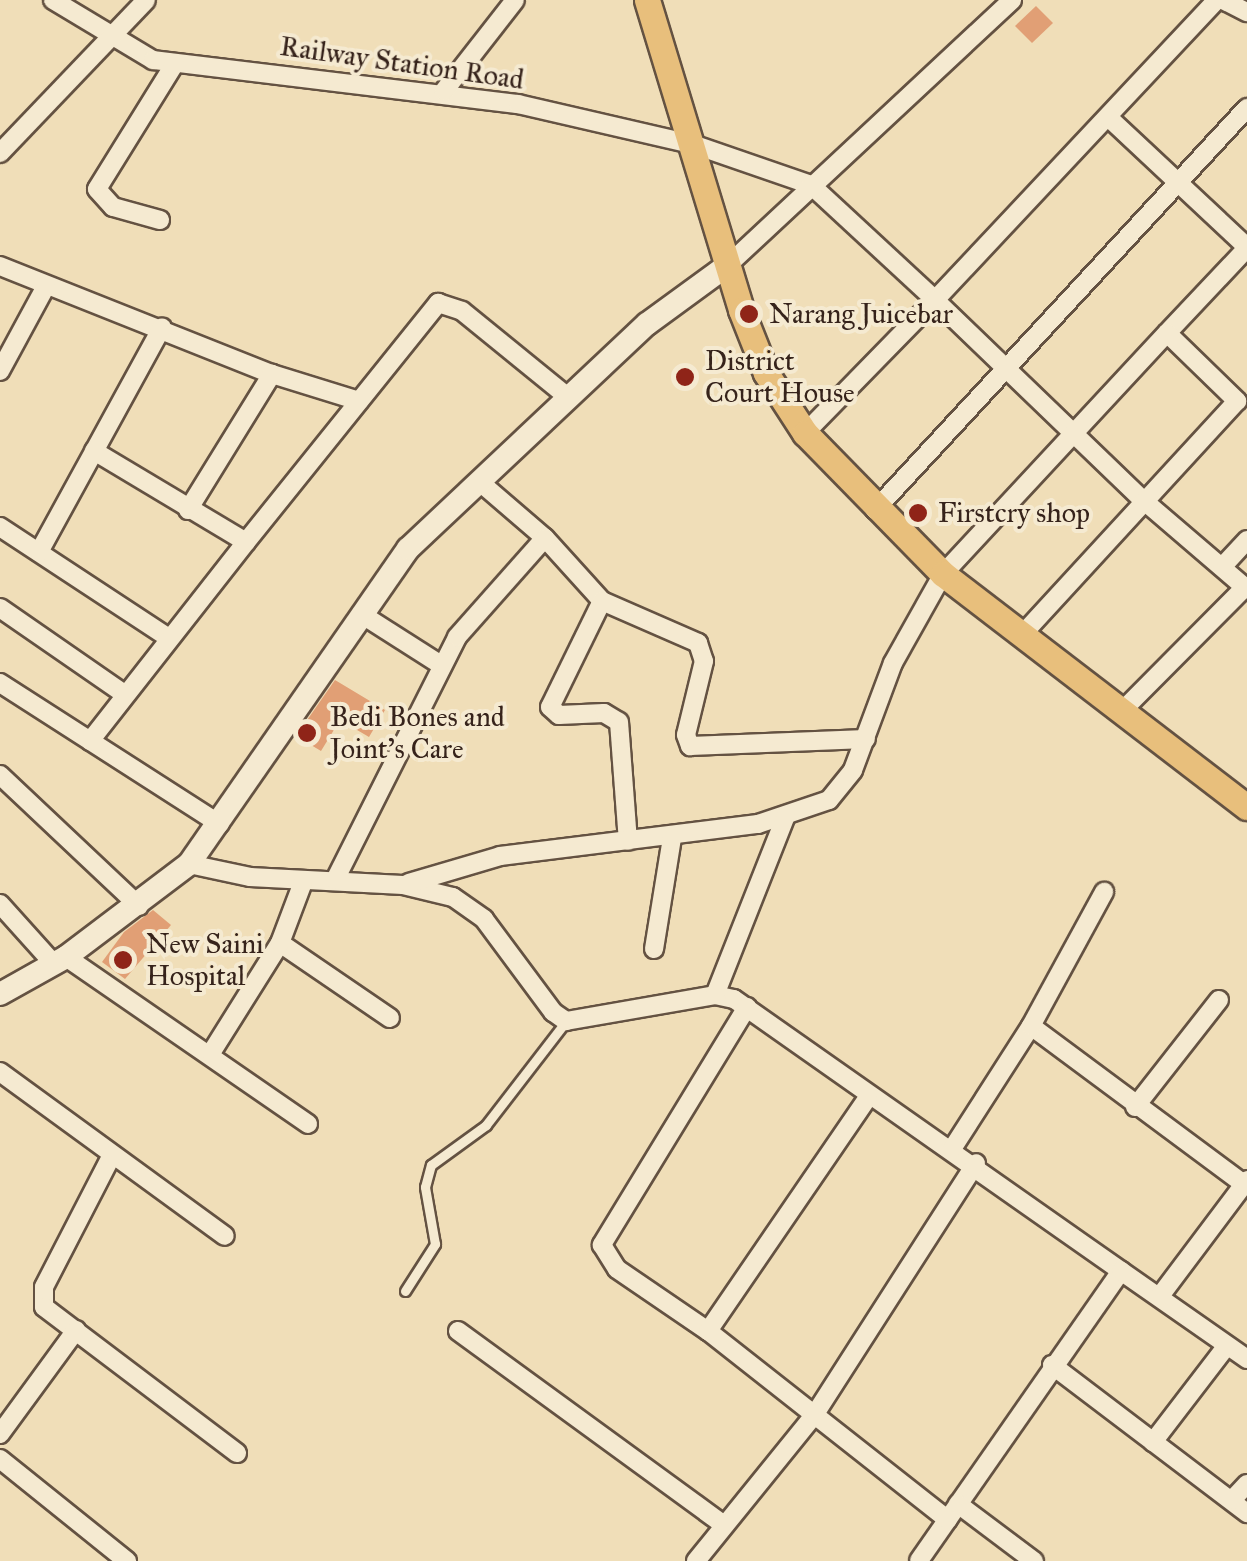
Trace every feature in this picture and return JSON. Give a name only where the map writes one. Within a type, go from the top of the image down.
[{"type":"main road","points":[[647,0],[766,373],[805,434],[875,510],[944,574],[1122,711],[1243,795]]},
{"type":"main road","points":[[0,994],[60,960],[139,906],[189,864],[408,549],[647,324],[729,264]]},
{"type":"street","name":"Railway Station Road","points":[[53,0],[138,54],[174,62],[444,90],[694,145],[810,184]]},
{"type":"street","points":[[0,153],[106,36],[146,0]]},
{"type":"street","points":[[444,90],[516,0]]},
{"type":"street","points":[[729,264],[810,184],[1012,0]]},
{"type":"street","points":[[805,434],[1220,0],[1247,12]]},
{"type":"street","points":[[160,220],[113,207],[98,189],[174,62]]},
{"type":"street","points":[[875,510],[1247,108]]},
{"type":"street","points":[[189,864],[303,882],[403,884],[500,856],[672,838],[786,816],[840,789],[866,739],[893,663],[944,574],[1247,248],[1108,117]]},
{"type":"street","points":[[810,184],[1008,366],[1143,500],[1246,588],[1122,711]]},
{"type":"street","points":[[0,266],[162,327],[272,374],[359,401]]},
{"type":"street","points":[[0,371],[46,286]]},
{"type":"street","points":[[90,741],[438,303],[462,311],[568,397]]},
{"type":"street","points":[[39,552],[162,327]]},
{"type":"street","points":[[1022,635],[1143,500],[1244,400],[1167,333]]},
{"type":"street","points":[[188,510],[272,374]]},
{"type":"street","points":[[94,451],[246,542]]},
{"type":"street","points":[[480,482],[545,538],[602,602],[698,643],[704,661],[686,735],[690,746],[866,739]]},
{"type":"street","points":[[0,527],[169,638]]},
{"type":"street","points":[[334,880],[440,665],[467,622],[545,538]]},
{"type":"street","points":[[1222,567],[1247,540]]},
{"type":"street","points":[[602,602],[550,707],[559,716],[604,713],[619,722],[628,841]]},
{"type":"street","points":[[0,608],[124,694]]},
{"type":"street","points":[[361,614],[440,665]]},
{"type":"street","points":[[0,683],[220,824]]},
{"type":"street","points":[[0,775],[139,906]]},
{"type":"street","points":[[715,994],[786,816]]},
{"type":"street","points":[[654,949],[672,838]]},
{"type":"street","points":[[212,1053],[280,943],[303,882]]},
{"type":"street","points":[[403,884],[470,906],[566,1020],[715,994],[747,1007],[868,1096],[976,1163],[1247,1360]]},
{"type":"street","points":[[952,1149],[1031,1026],[1104,892]]},
{"type":"street","points":[[0,904],[60,960],[212,1053],[308,1124]]},
{"type":"street","points":[[280,943],[390,1018]]},
{"type":"street","points":[[1135,1106],[1219,1000]]},
{"type":"street","points":[[747,1007],[602,1245],[617,1269],[708,1331],[815,1414],[953,1512],[1034,1561]]},
{"type":"street","points":[[1031,1026],[1135,1106],[1245,1182],[1160,1296]]},
{"type":"street","points":[[0,1072],[225,1236]]},
{"type":"street","points":[[708,1331],[868,1096]]},
{"type":"street","points":[[112,1155],[41,1298],[76,1330],[237,1453]]},
{"type":"street","points":[[704,1558],[723,1524],[815,1414],[976,1163]]},
{"type":"street","points":[[919,1561],[1121,1270]]},
{"type":"street","points":[[0,1434],[76,1330]]},
{"type":"street","points":[[458,1330],[723,1524]]},
{"type":"street","points":[[1153,1442],[1226,1346]]},
{"type":"street","points":[[1052,1365],[1247,1513]]},
{"type":"street","points":[[0,1459],[127,1561]]},
{"type":"street","points":[[1232,1500],[1247,1484]]},
{"type":"lane","points":[[404,1291],[436,1244],[425,1188],[431,1165],[486,1125],[566,1020]]},
{"type":"building","points":[[1036,6],[1053,23],[1032,43],[1015,26]]},
{"type":"building","points":[[335,680],[385,710],[369,737],[340,720],[321,751],[296,736]]},
{"type":"building","points":[[153,910],[171,925],[125,979],[102,962],[124,932]]},
{"type":"place","name":"Narang Juicebar","points":[[749,314]]},
{"type":"place","name":"District Court House","points":[[685,377]]},
{"type":"place","name":"Firstcry shop","points":[[918,513]]},
{"type":"place","name":"Bedi Bones and Joint's Care","points":[[307,733]]},
{"type":"place","name":"New Saini Hospital","points":[[123,960]]}]
